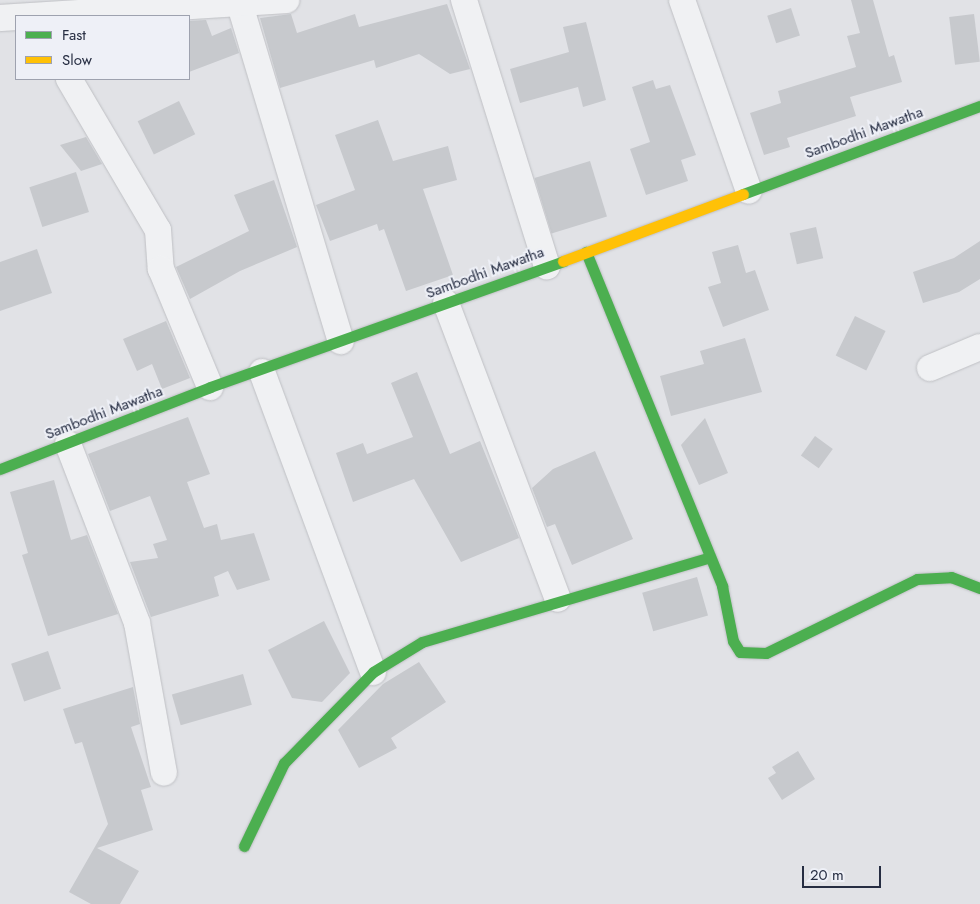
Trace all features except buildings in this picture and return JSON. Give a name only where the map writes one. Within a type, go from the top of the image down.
[{"type":"street","points":[[32,15],[240,5],[286,0]]},
{"type":"street","points":[[464,0],[547,266]]},
{"type":"street","points":[[682,0],[749,192]]},
{"type":"street","points":[[240,5],[340,341]]},
{"type":"street","points":[[0,18],[15,17]]},
{"type":"street","points":[[70,80],[158,230],[161,269],[210,388]]},
{"type":"street","name":"Sambodhi Mawatha","points":[[0,469],[210,388],[262,372],[340,341],[446,304],[980,106]]},
{"type":"street","points":[[586,252],[722,586],[733,641],[740,652],[766,653],[917,579],[951,577],[980,588]]},
{"type":"street","points":[[446,304],[558,599]]},
{"type":"street","points":[[930,368],[980,347]]},
{"type":"street","points":[[262,372],[374,672]]},
{"type":"street","points":[[68,444],[137,623],[164,773]]},
{"type":"street","points":[[244,846],[284,762],[374,672],[422,642],[558,599],[710,557]]},
{"type":"traffic: fast","points":[[743,194],[980,106]]},
{"type":"traffic: fast","points":[[586,252],[722,586],[733,641],[740,652],[766,653],[917,579],[951,577],[980,588]]},
{"type":"traffic: fast","points":[[0,469],[210,387],[563,261]]},
{"type":"traffic: fast","points":[[244,846],[284,763],[373,672],[422,642],[710,557]]},
{"type":"traffic: slow","points":[[563,261],[743,194]]}]
